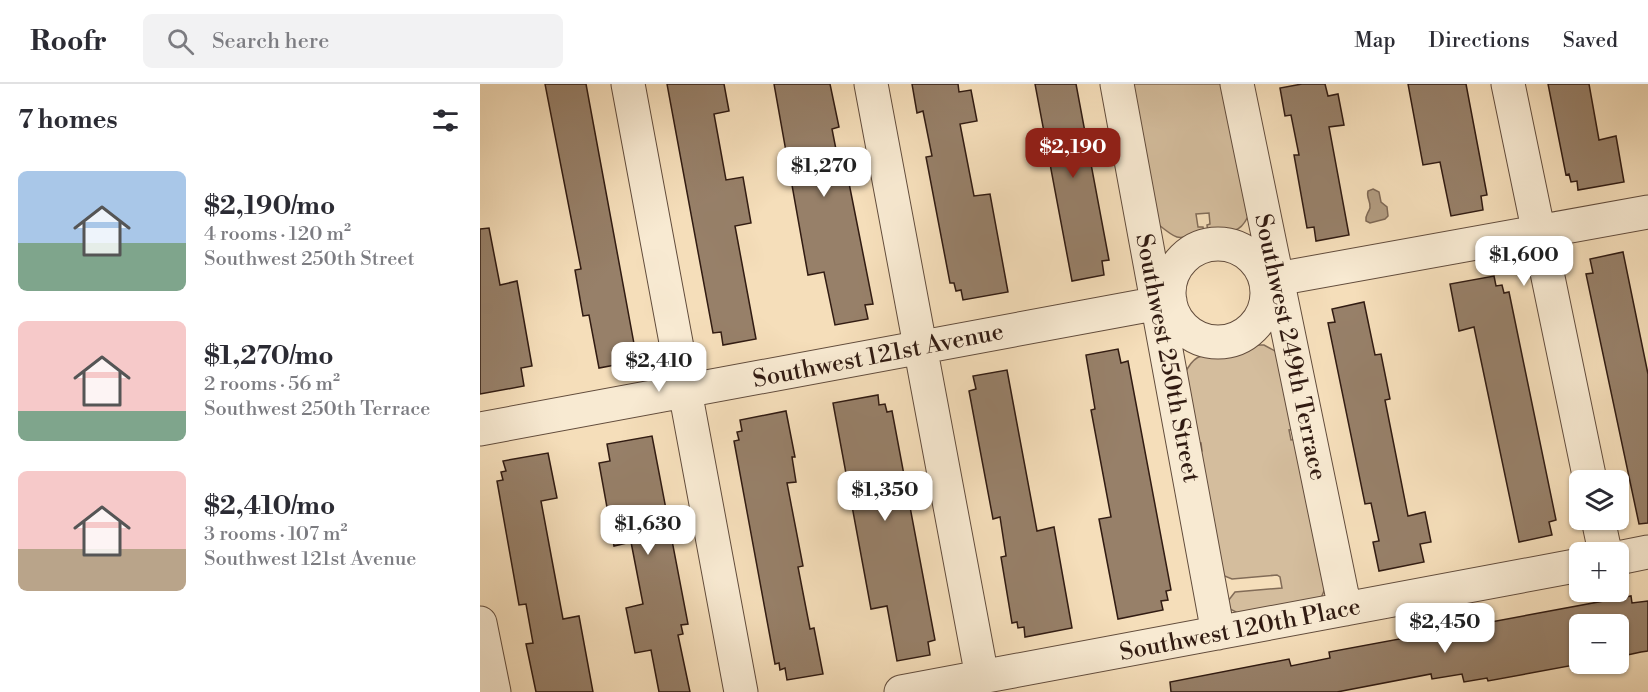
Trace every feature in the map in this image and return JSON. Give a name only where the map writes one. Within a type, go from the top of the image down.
[{"type":"street","points":[[628,84],[741,692]]},
{"type":"street","points":[[871,84],[982,677]]},
{"type":"street","name":"Southwest 250th Street","points":[[1117,84],[1164,302],[1218,633]]},
{"type":"street","name":"Southwest 249th Terrace","points":[[1237,84],[1271,280],[1345,609]]},
{"type":"street","points":[[1508,84],[1588,470]]},
{"type":"street","points":[[1271,280],[1648,212]]},
{"type":"street","points":[[1226,244],[1244,251],[1271,280],[1266,302],[1258,321],[1242,335],[1223,341],[1213,341],[1193,335],[1164,302],[1174,272],[1182,260],[1194,250],[1207,245],[1226,244]]},
{"type":"street","name":"Southwest 121st Avenue","points":[[480,429],[1164,302]]},
{"type":"street","points":[[1629,556],[1648,552]]},
{"type":"street","name":"Southwest 120th Place","points":[[901,692],[1569,567]]},
{"type":"street","points":[[480,623],[494,692]]},
{"type":"shaded area","points":[[1128,84],[1227,84],[1251,210],[1243,225],[1229,232],[1208,233],[1209,213],[1196,214],[1198,227],[1203,227],[1204,233],[1180,238],[1159,225]]},
{"type":"shaded area","points":[[1373,189],[1379,192],[1381,202],[1387,207],[1388,216],[1370,223],[1366,221],[1370,208],[1368,191]]},
{"type":"shaded area","points":[[1250,345],[1264,345],[1277,352],[1298,429],[1289,430],[1291,440],[1300,439],[1327,584],[1321,598],[1240,614],[1230,609],[1228,601],[1235,592],[1282,588],[1280,577],[1277,575],[1232,579],[1222,575],[1196,453],[1202,451],[1201,443],[1194,442],[1184,375],[1191,363],[1199,357],[1226,353]]},
{"type":"building","points":[[545,84],[586,84],[635,349],[628,350],[631,362],[599,368],[589,315],[583,316],[575,270],[581,269]]},
{"type":"building","points":[[667,84],[724,84],[729,111],[714,114],[726,180],[743,177],[751,223],[735,226],[756,339],[723,345],[721,332],[713,333]]},
{"type":"building","points":[[774,84],[830,84],[839,127],[832,129],[840,170],[842,170],[844,179],[848,178],[873,304],[865,305],[868,319],[835,325],[824,272],[808,275]]},
{"type":"building","points":[[912,84],[958,84],[959,92],[971,90],[977,121],[960,124],[974,196],[990,194],[1008,292],[963,300],[961,290],[956,291],[954,283],[950,283],[926,157],[932,156],[923,111],[917,113]]},
{"type":"building","points":[[1035,84],[1076,84],[1109,260],[1102,261],[1104,275],[1072,281]]},
{"type":"building","points":[[1302,84],[1325,84],[1328,96],[1338,94],[1344,125],[1329,127],[1349,235],[1316,241],[1314,227],[1307,228],[1294,155],[1299,155],[1291,115],[1285,116],[1280,88]]},
{"type":"building","points":[[1408,84],[1466,84],[1487,195],[1481,196],[1483,210],[1451,216],[1440,162],[1423,165]]},
{"type":"building","points":[[1548,84],[1589,84],[1599,140],[1616,136],[1624,182],[1578,190],[1577,181],[1571,182],[1569,174],[1566,175]]},
{"type":"building","points":[[489,228],[500,285],[517,281],[532,366],[521,368],[524,386],[480,394],[480,229]]},
{"type":"building","points":[[1623,252],[1648,374],[1648,523],[1639,524],[1586,274],[1593,273],[1590,259]]},
{"type":"building","points":[[1494,276],[1496,286],[1502,285],[1504,293],[1509,292],[1556,520],[1549,522],[1552,535],[1519,542],[1474,327],[1459,331],[1450,284]]},
{"type":"building","points":[[1364,302],[1375,355],[1381,354],[1390,399],[1385,400],[1408,516],[1425,512],[1431,542],[1420,544],[1424,562],[1379,571],[1373,542],[1379,541],[1371,503],[1365,504],[1328,323],[1335,322],[1332,309]]},
{"type":"building","points":[[1118,349],[1121,363],[1128,361],[1171,590],[1166,591],[1168,600],[1161,601],[1163,610],[1118,619],[1099,519],[1111,517],[1091,410],[1095,409],[1086,355]]},
{"type":"building","points":[[1007,370],[1037,531],[1054,527],[1072,628],[1025,637],[1024,627],[1018,628],[1017,622],[1012,623],[1001,557],[1006,556],[1000,517],[993,519],[969,391],[976,389],[973,376]]},
{"type":"building","points":[[878,395],[879,405],[885,404],[887,412],[892,411],[935,640],[928,642],[930,655],[897,661],[887,606],[871,609],[833,403]]},
{"type":"building","points":[[786,411],[795,457],[792,457],[796,482],[787,483],[803,566],[798,567],[810,629],[814,628],[823,674],[787,680],[785,668],[780,670],[779,663],[775,664],[734,441],[739,440],[737,432],[742,431],[740,420]]},
{"type":"building","points":[[652,436],[688,624],[681,625],[683,634],[678,635],[690,692],[659,692],[651,650],[635,653],[626,608],[643,604],[631,542],[614,546],[599,463],[610,461],[607,444]]},
{"type":"building","points":[[548,453],[557,498],[541,501],[563,619],[579,616],[593,692],[536,692],[526,644],[533,643],[526,604],[519,605],[497,481],[503,480],[501,472],[506,471],[503,461]]},
{"type":"building","points":[[1631,596],[1632,603],[1648,601],[1648,651],[1629,655],[1629,614],[1569,614],[1569,666],[1488,681],[1487,678],[1464,682],[1462,674],[1432,679],[1431,674],[1337,692],[1171,692],[1170,682],[1289,659],[1291,666],[1330,658],[1329,652],[1599,602],[1629,602]]}]
